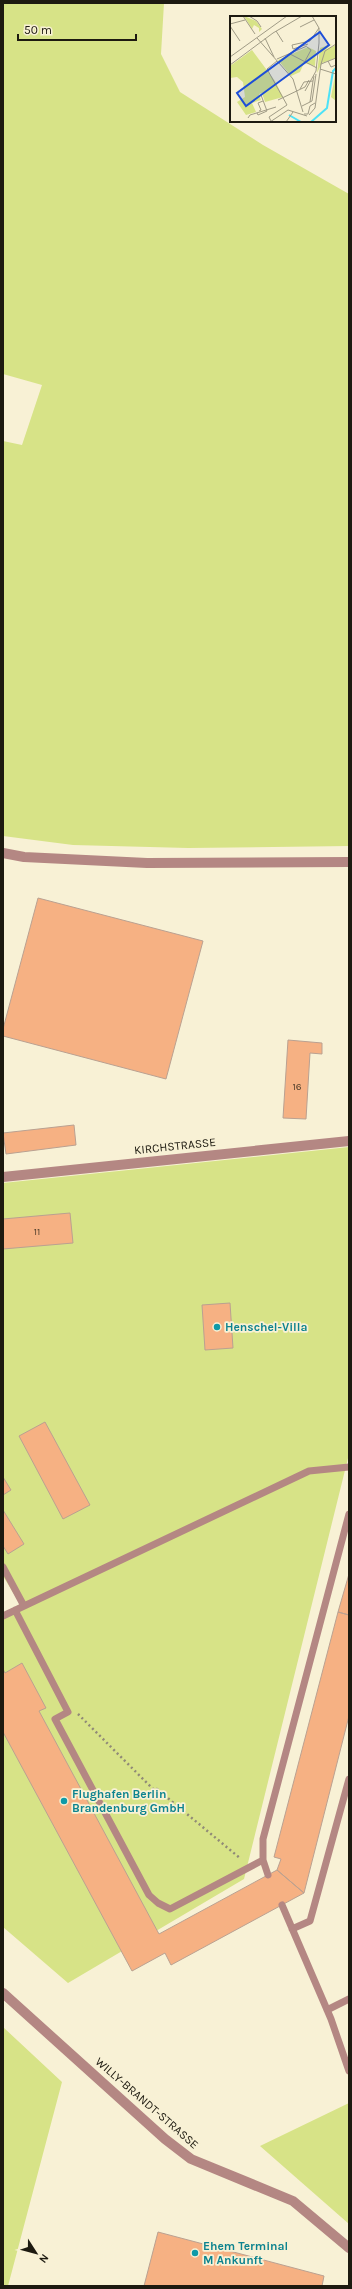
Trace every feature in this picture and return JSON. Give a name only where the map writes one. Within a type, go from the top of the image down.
[{"type":"street","points":[[3,853],[24,857],[147,863],[349,862]]},
{"type":"street","name":"KIRCHSTRASSE","points":[[3,1177],[349,1141]]},
{"type":"street","name":"WILLY-BRANDT-STRASSE","points":[[3,1993],[165,2139],[191,2159],[294,2201],[349,2248]]},
{"type":"lane","points":[[3,1616],[309,1471],[349,1466]]},
{"type":"lane","points":[[268,1875],[263,1860],[263,1838],[349,1514]]},
{"type":"lane","points":[[3,1567],[24,1606]]},
{"type":"lane","points":[[15,1610],[68,1712],[55,1719],[149,1895],[158,1903],[170,1909],[263,1860]]},
{"type":"lane","points":[[292,1929],[310,1921],[349,1779]]},
{"type":"lane","points":[[282,1905],[327,2010],[349,2071]]},
{"type":"lane","points":[[327,2010],[349,1999]]},
{"type":"path","points":[[68,1712],[76,1712],[154,1790],[157,1788],[250,1867]]},
{"type":"green space","points":[[3,3],[164,3],[161,54],[180,92],[263,145],[349,194],[349,846],[188,848],[73,845],[3,836],[3,441],[22,445],[42,385],[3,374]]},
{"type":"green space","points":[[349,1147],[349,1454],[244,1879],[68,1983],[3,1927],[3,1615],[20,1604],[3,1576],[3,1183]]},
{"type":"green space","points":[[3,2027],[62,2082],[8,2286],[3,2286]]},
{"type":"green space","points":[[349,2103],[349,2224],[260,2146]]},
{"type":"building","points":[[38,898],[203,941],[166,1079],[3,1036],[3,1029]]},
{"type":"building","points":[[288,1040],[322,1043],[322,1054],[310,1053],[306,1119],[283,1118]]},
{"type":"building","points":[[74,1125],[76,1145],[6,1154],[3,1133]]},
{"type":"building","points":[[70,1213],[73,1243],[3,1249],[3,1219]]},
{"type":"building","name":"Henschel-Villa","points":[[230,1303],[233,1348],[205,1350],[202,1305]]},
{"type":"building","points":[[45,1422],[90,1505],[63,1519],[19,1436]]},
{"type":"building","points":[[3,1477],[11,1490],[3,1495]]},
{"type":"building","points":[[3,1510],[24,1544],[8,1554],[3,1546]]},
{"type":"building","points":[[349,1574],[349,1615],[338,1612]]},
{"type":"building","points":[[338,1612],[349,1615],[349,1716],[304,1893],[277,1870],[281,1859],[274,1857]]},
{"type":"building","name":"Flughafen Berlin Brandenburg GmbH","points":[[22,1663],[46,1708],[39,1711],[159,1934],[277,1870],[304,1893],[171,1965],[165,1953],[132,1971],[3,1732],[3,1669],[5,1673]]},
{"type":"building","name":"Ehem Terminal M Ankunft","points":[[158,2232],[324,2276],[322,2286],[144,2286]]},
{"type":"place","name":"Henschel-Villa","points":[[217,1327]]},
{"type":"place","name":"Flughafen Berlin Brandenburg GmbH","points":[[64,1801]]},
{"type":"place","name":"Ehem Terminal M Ankunft","points":[[195,2253]]}]
